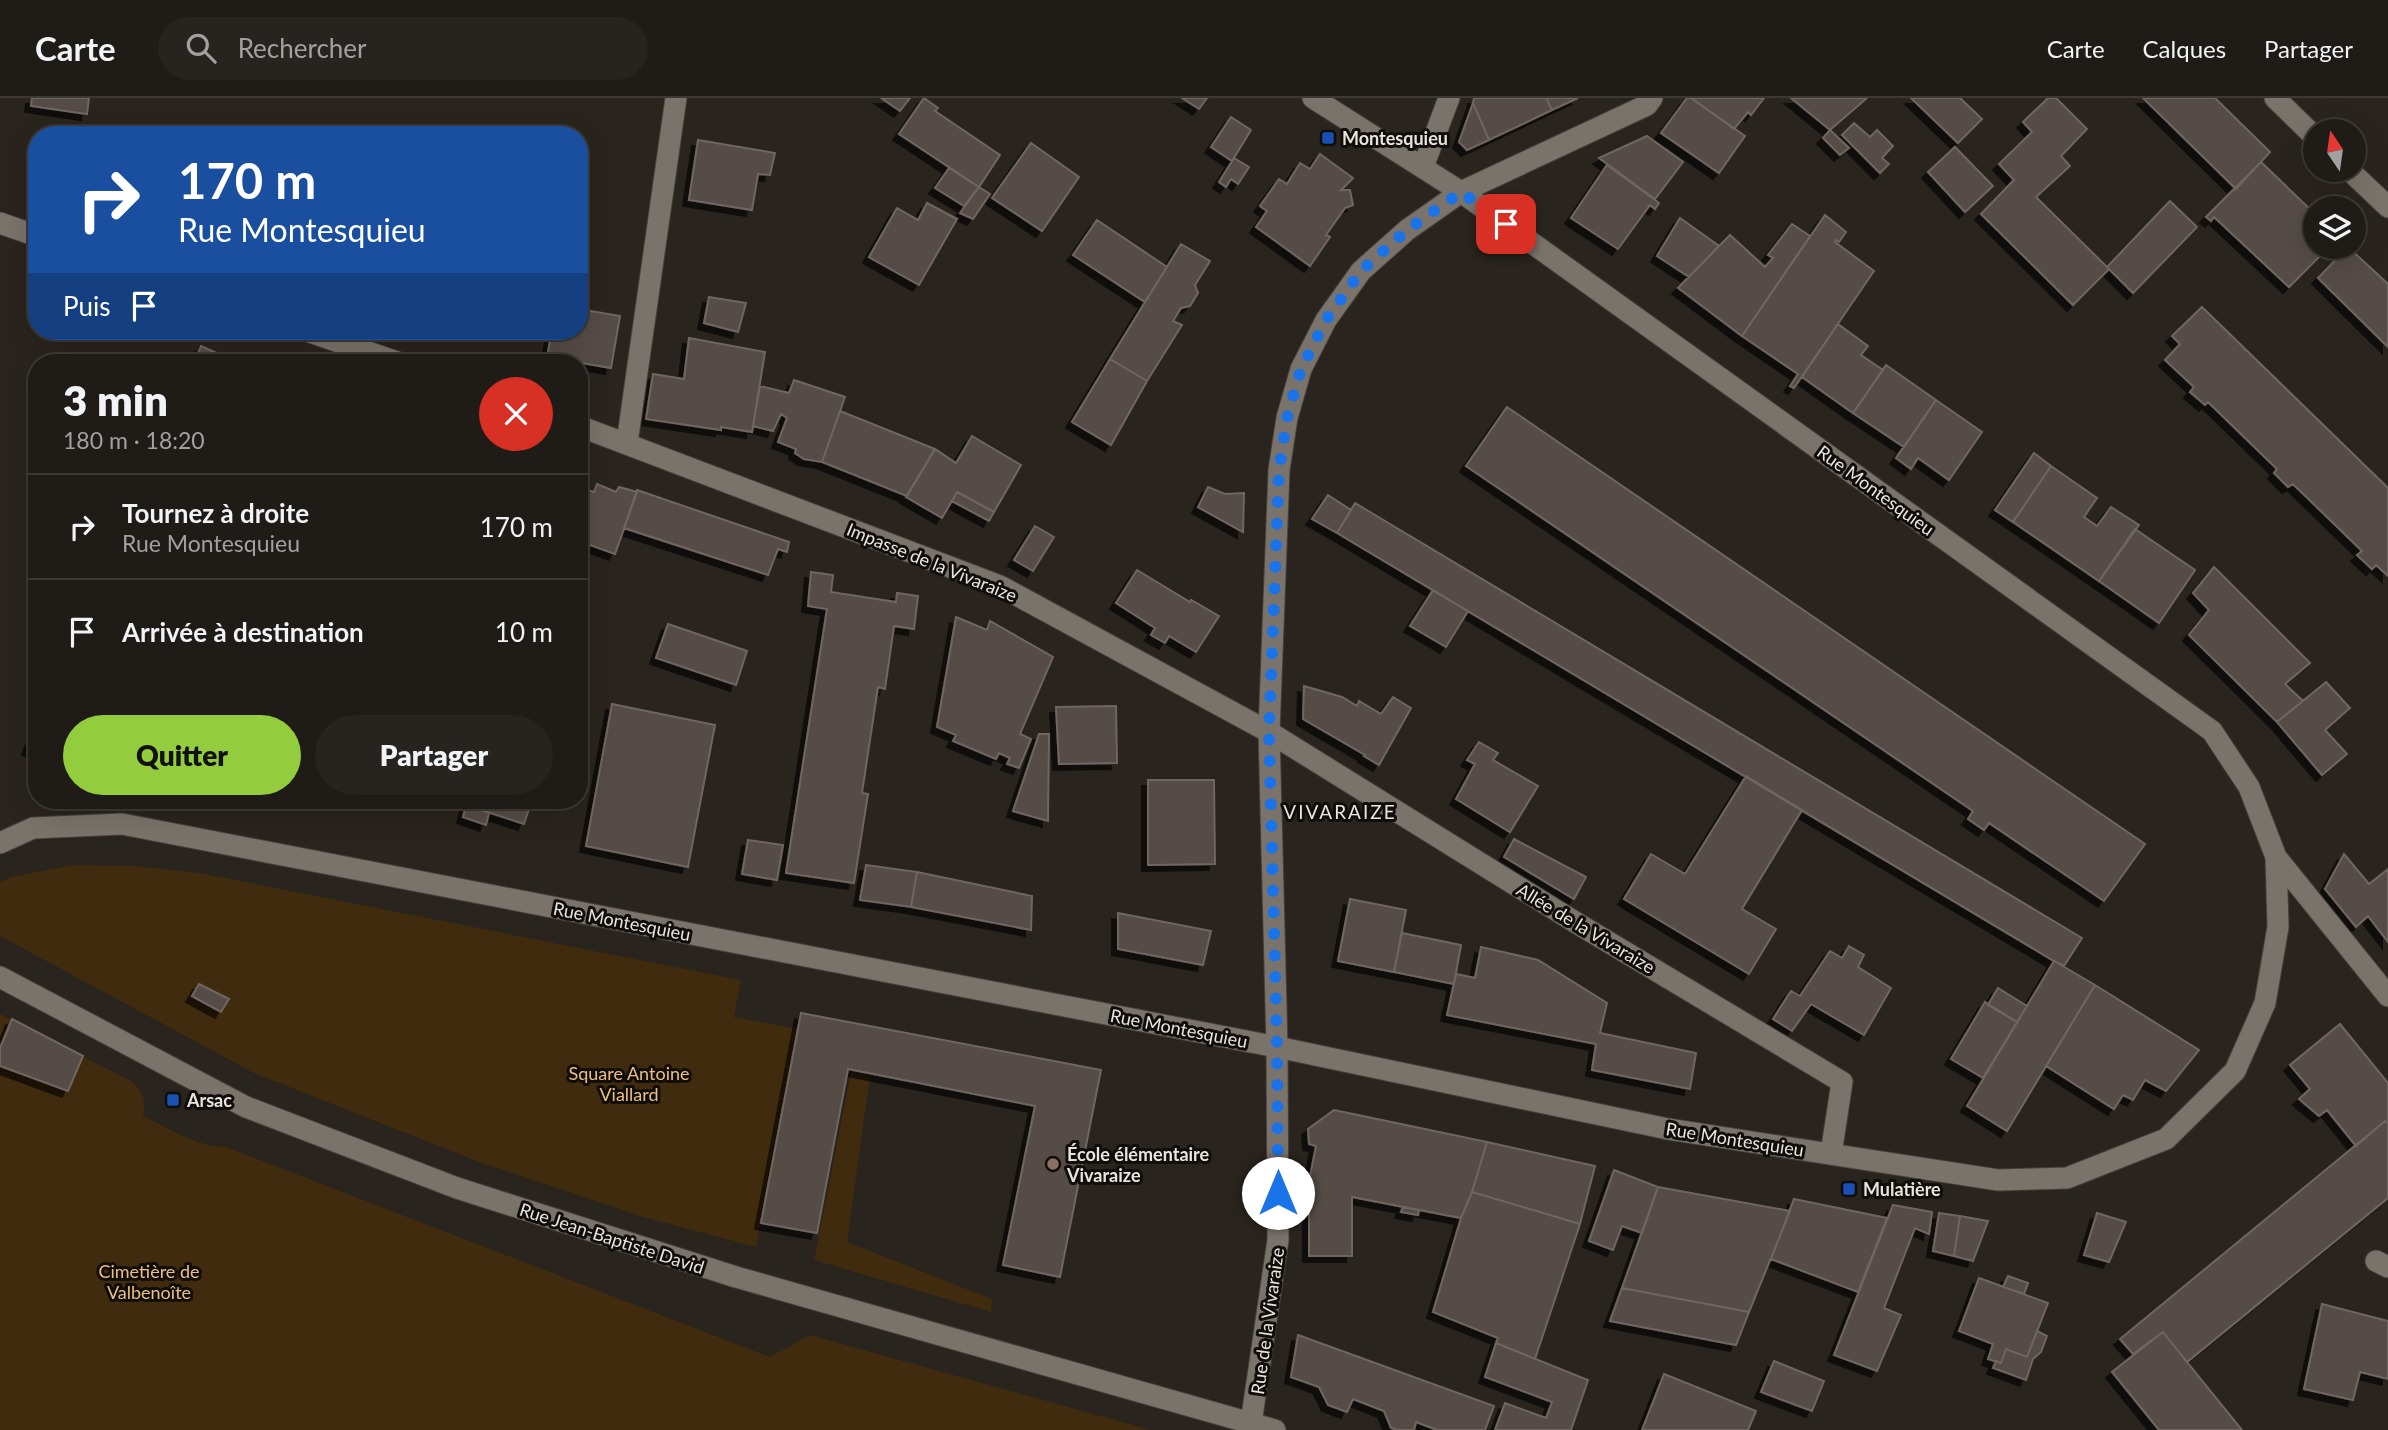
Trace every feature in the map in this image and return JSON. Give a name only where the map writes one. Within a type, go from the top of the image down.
[{"type":"street","points":[[627,443],[676,98]]},
{"type":"street","name":"Rue Montesquieu","points":[[1312,98],[1461,192],[2212,731],[2249,787],[2276,857],[2388,996]]},
{"type":"street","points":[[1423,167],[1449,98]]},
{"type":"street","name":"Rue de la Vivaraize","points":[[1251,1426],[1278,1240],[1277,1047],[1269,732],[1279,470],[1287,418],[1301,369],[1326,320],[1361,271],[1407,230],[1461,192],[1647,105],[1652,98]]},
{"type":"street","points":[[2275,98],[2303,125]]},
{"type":"street","points":[[2362,182],[2388,207]]},
{"type":"street","points":[[0,223],[28,233]]},
{"type":"street","points":[[333,340],[374,354]]},
{"type":"street","name":"Impasse de la Vivaraize","points":[[588,429],[1000,586],[1269,732]]},
{"type":"street","name":"Allée de la Vivaraize","points":[[1269,732],[1586,929],[1842,1082],[1831,1154]]},
{"type":"street","name":"Rue Montesquieu","points":[[0,843],[33,828],[122,824],[1277,1047],[1668,1129],[1998,1180],[2067,1178],[2166,1139],[2235,1071],[2265,1003],[2278,927],[2276,857]]},
{"type":"street","name":"Rue Jean-Baptiste David","points":[[0,977],[246,1107],[457,1188],[736,1278],[1251,1426],[1275,1430]]},
{"type":"green space","name":"Square Antoine Viallard","points":[[73,865],[135,866],[200,873],[741,980],[734,1017],[798,1029],[756,1247],[643,1217],[479,1162],[254,1073],[0,936],[0,882],[11,877]]},
{"type":"green space","name":"Cimetière de Valbenoîte","points":[[0,1014],[131,1081],[143,1096],[143,1116],[183,1136],[204,1144],[226,1147],[770,1357],[810,1335],[1151,1430],[0,1430]]},
{"type":"green space","points":[[851,1073],[870,1076],[847,1242],[992,1299],[991,1312],[814,1260]]},
{"type":"building","points":[[32,98],[89,98],[87,114],[31,106]]},
{"type":"building","points":[[881,98],[910,98],[900,111]]},
{"type":"building","points":[[924,98],[938,108],[935,111],[1000,155],[979,187],[899,134]]},
{"type":"building","points":[[1182,98],[1207,98],[1199,109]]},
{"type":"building","points":[[1474,98],[1546,98],[1552,110],[1489,140],[1473,103]]},
{"type":"building","points":[[1546,98],[1578,98],[1552,110]]},
{"type":"building","points":[[1687,98],[1691,98],[1745,136],[1719,173],[1661,133]]},
{"type":"building","points":[[1691,98],[1764,98],[1751,115],[1748,112],[1734,129]]},
{"type":"building","points":[[1791,98],[1867,98],[1830,130]]},
{"type":"building","points":[[1911,98],[1960,98],[1982,119],[1958,143]]},
{"type":"building","points":[[2048,98],[2056,98],[2087,129],[2061,156],[2070,166],[2036,197],[2109,269],[2073,305],[1981,214],[2014,180],[1999,164],[2032,132],[2023,122]]},
{"type":"building","points":[[2143,98],[2215,98],[2270,152],[2236,189]]},
{"type":"building","points":[[1473,103],[1489,140],[1467,150],[1459,142]]},
{"type":"building","points":[[1231,117],[1251,130],[1232,161],[1211,147]]},
{"type":"building","points":[[1854,123],[1870,137],[1877,130],[1893,146],[1882,158],[1889,164],[1880,173],[1842,135]]},
{"type":"building","points":[[1830,130],[1849,148],[1840,155],[1823,138]]},
{"type":"building","points":[[1647,136],[1683,162],[1655,199],[1599,158]]},
{"type":"building","points":[[698,140],[775,153],[770,175],[758,174],[752,210],[689,200]]},
{"type":"building","points":[[1031,143],[1079,177],[1042,231],[992,198]]},
{"type":"building","points":[[1955,147],[1993,186],[1965,212],[1928,172]]},
{"type":"building","points":[[1320,154],[1353,178],[1341,190],[1350,190],[1353,205],[1345,208],[1326,235],[1330,237],[1310,266],[1256,227],[1267,211],[1260,206],[1279,179],[1287,184],[1300,163],[1310,169]]},
{"type":"building","points":[[1234,158],[1249,167],[1238,184],[1231,179],[1226,187],[1219,182]]},
{"type":"building","points":[[2261,162],[2303,202],[2303,259],[2317,259],[2289,287],[2214,217],[2211,221],[2206,217]]},
{"type":"building","points":[[1607,165],[1659,203],[1655,209],[1650,205],[1618,249],[1571,218]]},
{"type":"building","points":[[949,168],[979,187],[964,206],[935,188]]},
{"type":"building","points":[[979,187],[990,194],[973,219],[960,213]]},
{"type":"building","points":[[2170,201],[2197,227],[2133,293],[2107,267]]},
{"type":"building","points":[[927,203],[957,219],[919,285],[869,257],[897,208],[918,220]]},
{"type":"building","points":[[1825,215],[1846,232],[1839,242],[1835,242],[1874,271],[1794,388],[1790,386],[1798,374],[1742,336]]},
{"type":"building","points":[[1680,218],[1719,246],[1689,277],[1657,256]]},
{"type":"building","points":[[1097,220],[1167,267],[1145,302],[1073,255]]},
{"type":"building","points":[[1792,224],[1810,236],[1742,336],[1678,288],[1730,235],[1765,267],[1773,258],[1768,255]]},
{"type":"building","points":[[1181,244],[1210,261],[1195,285],[1198,293],[1190,306],[1181,308],[1173,321],[1182,325],[1147,381],[1110,359]]},
{"type":"building","points":[[2336,259],[2361,259],[2388,284],[2388,347],[2318,278]]},
{"type":"building","points":[[709,297],[746,303],[738,332],[704,323]]},
{"type":"building","points":[[2202,307],[2388,488],[2388,576],[2376,565],[2372,569],[2357,555],[2362,551],[2293,484],[2288,487],[2274,473],[2277,469],[2208,402],[2205,405],[2190,392],[2194,387],[2165,360],[2180,344],[2172,336]]},
{"type":"building","points":[[588,311],[620,316],[611,368],[588,364],[588,354],[548,354],[550,340],[588,340]]},
{"type":"building","points":[[1838,324],[1868,346],[1861,355],[1883,370],[1853,413],[1802,377]]},
{"type":"building","points":[[689,338],[765,352],[752,432],[646,419],[653,374],[684,379]]},
{"type":"building","points":[[201,346],[218,354],[198,354]]},
{"type":"building","points":[[1110,359],[1147,381],[1111,445],[1072,422]]},
{"type":"building","points":[[1886,365],[1936,400],[1904,447],[1853,413]]},
{"type":"building","points":[[794,380],[845,397],[822,462],[804,459],[795,453],[796,449],[778,442],[787,418],[781,414],[773,431],[753,426],[760,386],[789,393]]},
{"type":"building","points":[[1936,400],[1982,432],[1949,480],[1918,458],[1911,469],[1896,458]]},
{"type":"building","points":[[1507,407],[2145,844],[2104,901],[1989,823],[1984,830],[1968,819],[1973,811],[1466,466]]},
{"type":"building","points":[[840,411],[935,449],[907,496],[822,462]]},
{"type":"building","points":[[972,436],[1021,465],[994,512],[957,492],[942,518],[906,497],[935,449],[956,463]]},
{"type":"building","points":[[2034,453],[2051,466],[2013,522],[1995,510]]},
{"type":"building","points":[[2051,466],[2097,498],[2084,517],[2097,526],[2111,507],[2139,525],[2099,581],[2013,522]]},
{"type":"building","points":[[597,484],[616,492],[619,487],[637,492],[615,554],[588,544],[588,490],[594,492]]},
{"type":"building","points":[[1208,487],[1225,494],[1244,493],[1243,532],[1198,507]]},
{"type":"building","points":[[637,490],[789,542],[787,552],[778,549],[768,575],[624,528]]},
{"type":"building","points":[[957,492],[994,512],[989,521],[952,501]]},
{"type":"building","points":[[1328,495],[1351,510],[1337,533],[1312,519]]},
{"type":"building","points":[[1355,503],[2082,938],[2064,966],[2054,961],[1337,533]]},
{"type":"building","points":[[1035,526],[1054,537],[1033,571],[1014,560]]},
{"type":"building","points":[[2135,529],[2195,570],[2159,623],[2099,581]]},
{"type":"building","points":[[2214,567],[2310,663],[2285,684],[2303,701],[2277,722],[2189,635],[2209,610],[2193,593]]},
{"type":"building","points":[[1137,570],[1219,616],[1196,652],[1169,636],[1165,643],[1151,635],[1155,628],[1116,603]]},
{"type":"building","points":[[811,572],[833,575],[831,592],[896,602],[897,593],[918,596],[914,629],[894,626],[885,689],[878,687],[862,793],[868,794],[854,883],[786,873],[827,609],[808,606]]},
{"type":"building","points":[[1433,590],[1468,611],[1446,647],[1410,626]]},
{"type":"building","points":[[956,617],[987,630],[990,621],[1053,657],[1020,734],[1031,739],[1019,768],[1007,764],[1010,758],[999,753],[996,759],[953,741],[956,735],[937,727]]},
{"type":"building","points":[[668,624],[747,651],[736,685],[656,658]]},
{"type":"building","points":[[2326,682],[2350,708],[2325,730],[2347,754],[2322,775],[2277,722]]},
{"type":"building","points":[[1304,686],[1342,697],[1357,706],[1359,701],[1381,714],[1393,697],[1411,708],[1379,765],[1303,719]]},
{"type":"building","points":[[612,704],[715,725],[688,867],[586,846]]},
{"type":"building","points":[[1116,706],[1117,763],[1059,764],[1056,707]]},
{"type":"building","points":[[1039,734],[1049,734],[1048,821],[1013,811]]},
{"type":"building","points":[[1479,742],[1498,753],[1493,760],[1538,786],[1510,832],[1456,799],[1475,764],[1467,760]]},
{"type":"building","points":[[1746,776],[1802,810],[1742,909],[1776,929],[1749,974],[1624,899],[1651,854],[1685,874]]},
{"type":"building","points":[[1148,780],[1214,780],[1215,864],[1148,865]]},
{"type":"building","points":[[465,809],[489,813],[486,825],[463,817]]},
{"type":"building","points":[[478,809],[529,809],[524,824]]},
{"type":"building","points":[[1514,839],[1586,877],[1574,899],[1504,857]]},
{"type":"building","points":[[748,840],[783,845],[777,880],[742,874]]},
{"type":"building","points":[[2344,854],[2369,884],[2388,869],[2388,942],[2368,916],[2356,927],[2325,889]]},
{"type":"building","points":[[866,865],[917,872],[911,907],[860,900]]},
{"type":"building","points":[[917,872],[1032,896],[1031,930],[911,907]]},
{"type":"building","points":[[1350,899],[1406,910],[1394,972],[1338,961]]},
{"type":"building","points":[[1118,913],[1211,931],[1203,965],[1118,949]]},
{"type":"building","points":[[1402,933],[1461,945],[1454,984],[1394,972]]},
{"type":"building","points":[[1849,946],[1864,955],[1858,967],[1891,988],[1864,1035],[1811,1004],[1792,1031],[1773,1019],[1791,991],[1800,996],[1830,951],[1842,958]]},
{"type":"building","points":[[1481,947],[1538,960],[1607,1003],[1600,1033],[1696,1053],[1690,1089],[1592,1070],[1596,1044],[1447,1015],[1456,974],[1475,978]]},
{"type":"building","points":[[2054,961],[2095,985],[2007,1131],[1967,1106]]},
{"type":"building","points":[[199,984],[229,999],[221,1012],[192,996]]},
{"type":"building","points":[[2095,985],[2199,1050],[2166,1091],[2145,1080],[2133,1100],[2123,1095],[2114,1109],[2046,1066]]},
{"type":"building","points":[[1998,988],[2027,1006],[2017,1022],[1988,1005]]},
{"type":"building","points":[[1985,1002],[2017,1022],[1983,1078],[1951,1059]]},
{"type":"building","name":"École élémentaire Vivaraize","points":[[801,1013],[1101,1070],[1060,1277],[1003,1265],[1035,1106],[848,1069],[817,1233],[761,1223]]},
{"type":"building","points":[[12,1019],[83,1056],[68,1091],[0,1066],[0,1048]]},
{"type":"building","points":[[2340,1024],[2388,1083],[2388,1124],[2385,1121],[2356,1146],[2327,1110],[2319,1116],[2299,1099],[2310,1089],[2290,1065]]},
{"type":"building","points":[[1334,1110],[1487,1142],[1461,1218],[1352,1197],[1352,1256],[1309,1256],[1309,1182],[1316,1146],[1309,1144],[1308,1129]]},
{"type":"building","points":[[2385,1121],[2388,1124],[2388,1198],[2187,1362],[2163,1332],[2133,1354],[2120,1339]]},
{"type":"building","points":[[1487,1142],[1595,1166],[1580,1224],[1472,1192]]},
{"type":"building","points":[[1614,1170],[1658,1187],[1642,1233],[1622,1226],[1613,1250],[1589,1241]]},
{"type":"building","points":[[1658,1187],[1790,1211],[1749,1312],[1622,1288]]},
{"type":"building","points":[[1472,1192],[1580,1224],[1535,1359],[1496,1343],[1498,1338],[1433,1312],[1461,1218]]},
{"type":"building","points":[[1794,1199],[1887,1218],[1858,1292],[1771,1259]]},
{"type":"building","points":[[1893,1205],[1932,1212],[1929,1234],[1915,1228],[1884,1308],[1901,1315],[1877,1371],[1834,1355]]},
{"type":"building","points":[[1403,1207],[1419,1210],[1418,1215],[1401,1212]]},
{"type":"building","points":[[1939,1213],[1960,1216],[1954,1256],[1933,1251]]},
{"type":"building","points":[[2097,1213],[2126,1222],[2109,1262],[2084,1255]]},
{"type":"building","points":[[1960,1216],[1988,1221],[1973,1261],[1954,1256]]},
{"type":"building","points":[[2008,1276],[2028,1283],[2024,1294],[2003,1287]]},
{"type":"building","points":[[1979,1278],[2048,1303],[2027,1357],[2006,1349],[2001,1363],[1988,1359],[1993,1344],[1959,1331]]},
{"type":"building","points":[[1622,1288],[1749,1312],[1736,1345],[1610,1321]]},
{"type":"building","points":[[2322,1304],[2388,1321],[2388,1379],[2360,1372],[2353,1400],[2304,1389]]},
{"type":"building","points":[[2037,1331],[2047,1336],[2041,1352],[2033,1359],[2026,1380],[1993,1368],[1996,1361],[2001,1363],[2006,1349],[2027,1357]]},
{"type":"building","points":[[2163,1332],[2242,1430],[2159,1430],[2112,1372]]},
{"type":"building","points":[[1298,1335],[1494,1406],[1485,1430],[1437,1430],[1416,1422],[1414,1430],[1397,1430],[1391,1428],[1384,1411],[1353,1399],[1347,1412],[1328,1405],[1319,1387],[1291,1377]]},
{"type":"building","points":[[1496,1343],[1588,1380],[1571,1430],[1495,1430],[1505,1403],[1546,1418],[1552,1402],[1485,1377]]},
{"type":"building","points":[[1774,1361],[1824,1381],[1812,1411],[1761,1392]]},
{"type":"building","points":[[1664,1374],[1756,1411],[1748,1430],[1642,1430]]},
{"type":"place","name":"Montesquieu","points":[[1328,138]]},
{"type":"place","name":"Arsac","points":[[173,1100]]},
{"type":"place","name":"École élémentaire Vivaraize","points":[[1053,1164]]},
{"type":"place","name":"Mulatière","points":[[1849,1189]]},
{"type":"district","name":"VIVARAIZE","points":[[1340,811]]},
{"type":"route","points":[[1278,1193],[1269,732],[1279,470],[1287,418],[1301,369],[1326,320],[1361,271],[1407,230],[1461,192],[1506,224]]}]
